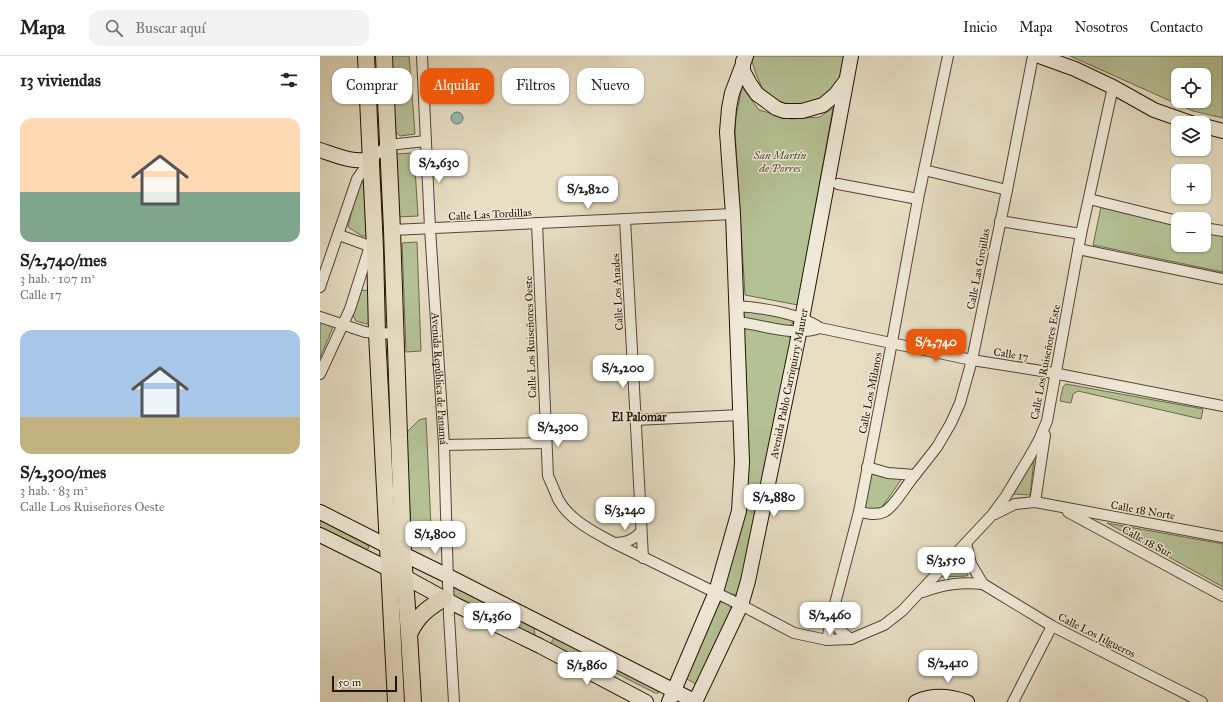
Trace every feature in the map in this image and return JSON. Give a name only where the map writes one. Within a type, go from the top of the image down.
[{"type":"main road","points":[[366,56],[371,160],[372,247],[396,702]]},
{"type":"main road","points":[[384,56],[392,230],[403,554],[413,702]]},
{"type":"main road","name":"Avenida Pablo Carriquirry Maurer","points":[[696,702],[741,605],[748,581],[800,325],[851,56]]},
{"type":"main road","points":[[744,58],[743,71],[757,94],[776,108],[784,111],[802,111],[823,105],[836,94],[847,81],[860,56]]},
{"type":"main road","points":[[1039,56],[1075,69],[1154,110],[1171,116]]},
{"type":"main road","points":[[672,696],[716,592],[739,510],[742,462],[741,415],[733,214],[727,132],[732,93],[744,58]]},
{"type":"main road","points":[[1211,128],[1223,131]]},
{"type":"main road","points":[[320,150],[349,160],[360,162],[371,160]]},
{"type":"main road","points":[[320,512],[549,627],[672,696],[696,702]]},
{"type":"main road","points":[[320,535],[540,646],[646,702]]},
{"type":"main road","points":[[409,634],[415,622],[423,612],[447,600]]},
{"type":"main road","points":[[540,646],[549,627]]},
{"type":"main road","points":[[920,700],[941,696],[954,697],[967,702]]},
{"type":"street","points":[[360,56],[366,56]]},
{"type":"street","name":"Avenida República de Panamá","points":[[422,56],[430,228],[444,445],[448,576],[447,600],[454,702]]},
{"type":"street","name":"Calle Los Milanos","points":[[827,640],[832,615],[859,512],[918,199],[948,56]]},
{"type":"street","name":"Calle Las Grojillas","points":[[859,512],[874,514],[884,512],[895,501],[937,447],[951,423],[960,403],[972,360],[1033,56]]},
{"type":"street","name":"Calle Los Ruiseñores Este","points":[[741,605],[794,633],[827,640],[851,639],[884,625],[902,610],[921,592],[992,515],[1006,496],[1039,440],[1047,421],[1078,249],[1112,87]]},
{"type":"street","points":[[320,286],[339,235],[357,179],[371,160],[388,145],[426,141]]},
{"type":"street","points":[[924,170],[1007,190]]},
{"type":"street","points":[[838,184],[918,199]]},
{"type":"street","points":[[1089,199],[1171,219]]},
{"type":"street","name":"Calle Las Tordillas","points":[[392,230],[733,214]]},
{"type":"street","name":"Calle Los Anades","points":[[625,219],[643,558]]},
{"type":"street","points":[[1000,221],[1081,234]]},
{"type":"street","name":"Calle Los Ruiseñores Oeste","points":[[537,223],[548,476],[559,500],[569,514],[596,533],[643,558],[741,605]]},
{"type":"street","points":[[1211,229],[1223,231]]},
{"type":"street","points":[[320,374],[350,309],[372,247],[339,235]]},
{"type":"street","points":[[1078,249],[1223,279]]},
{"type":"street","name":"Calle 17","points":[[737,306],[779,312],[800,325]]},
{"type":"street","points":[[320,317],[354,329],[377,334],[395,334]]},
{"type":"street","name":"Calle 17","points":[[738,322],[789,331],[800,325],[812,323],[820,328],[972,360],[1056,373],[1223,406]]},
{"type":"street","points":[[635,420],[741,415]]},
{"type":"street","points":[[1035,502],[1047,421]]},
{"type":"street","points":[[444,445],[546,443]]},
{"type":"street","points":[[867,467],[888,473],[915,475]]},
{"type":"street","name":"Calle 18 Norte","points":[[992,515],[1015,504],[1035,502],[1223,537]]},
{"type":"street","name":"Calle 18 Sur","points":[[1059,507],[1223,596]]},
{"type":"street","points":[[614,543],[623,543],[635,538],[641,532]]},
{"type":"street","name":"Calle Los Jilgueros","points":[[966,543],[971,564],[984,584],[1052,626],[1202,702]]},
{"type":"street","name":"Calle Los Jilgueros","points":[[921,592],[940,585],[965,582],[984,584]]},
{"type":"street","points":[[832,615],[834,622],[840,631],[851,639]]},
{"type":"street","points":[[1013,702],[1052,626]]},
{"type":"green space","points":[[372,56],[376,56],[377,68],[372,68]]},
{"type":"green space","points":[[388,56],[409,56],[410,68],[389,68]]},
{"type":"green space","points":[[754,56],[847,56],[843,80],[828,97],[802,105],[783,103],[765,94],[752,61]]},
{"type":"green space","points":[[1070,56],[1223,56],[1223,118],[1186,108],[1211,108],[1211,68],[1171,68],[1171,101]]},
{"type":"green space","name":"San Martín de Porres","points":[[742,87],[759,110],[791,119],[820,117],[833,108],[798,305],[745,295],[735,131],[736,117]]},
{"type":"green space","points":[[412,95],[415,134],[400,136],[391,127],[390,104],[412,104]]},
{"type":"green space","points":[[373,104],[378,104],[380,134],[374,135]]},
{"type":"green space","points":[[414,153],[418,216],[397,217],[394,154]]},
{"type":"green space","points":[[376,167],[380,167],[389,319],[383,321]]},
{"type":"green space","points":[[363,182],[365,185],[368,233],[365,236],[362,236],[348,227],[358,183]]},
{"type":"green space","points":[[1101,207],[1171,224],[1171,252],[1211,252],[1211,234],[1223,236],[1223,272],[1093,245]]},
{"type":"green space","points":[[417,242],[421,351],[406,352],[402,243]]},
{"type":"green space","points":[[361,290],[371,291],[371,322],[367,324],[356,321],[353,316]]},
{"type":"green space","points":[[744,310],[791,319],[793,323],[789,327],[744,318],[742,314]]},
{"type":"green space","points":[[320,322],[333,327],[320,358]]},
{"type":"green space","points":[[745,325],[788,334],[791,343],[741,593],[733,594],[722,589],[742,515],[743,329]]},
{"type":"green space","points":[[383,348],[389,348],[395,470],[387,454]]},
{"type":"green space","points":[[1066,384],[1203,409],[1201,419],[1078,391],[1073,394],[1071,403],[1060,401],[1063,387]]},
{"type":"green space","points":[[426,418],[432,548],[415,538],[411,531],[406,433],[419,420]]},
{"type":"green space","points":[[1034,460],[1030,495],[1013,494]]},
{"type":"green space","points":[[886,473],[901,480],[882,507],[872,509],[863,508],[872,474]]},
{"type":"green space","points":[[320,520],[368,545],[369,548],[365,550],[320,527]]},
{"type":"green space","points":[[1107,523],[1223,544],[1223,587]]},
{"type":"green space","points":[[959,555],[962,555],[968,575],[943,577],[942,575]]},
{"type":"green space","points":[[453,587],[532,625],[535,635],[531,637],[453,597]]},
{"type":"green space","points":[[719,602],[724,602],[727,604],[732,611],[696,684],[685,678]]},
{"type":"green space","points":[[556,638],[660,690],[658,693],[655,693],[610,670],[581,661],[551,645],[553,639]]},
{"type":"water","points":[[455,112],[459,112],[463,118],[459,124],[455,124],[451,120],[451,116]]},
{"type":"district","name":"El Palomar","points":[[639,417]]}]
